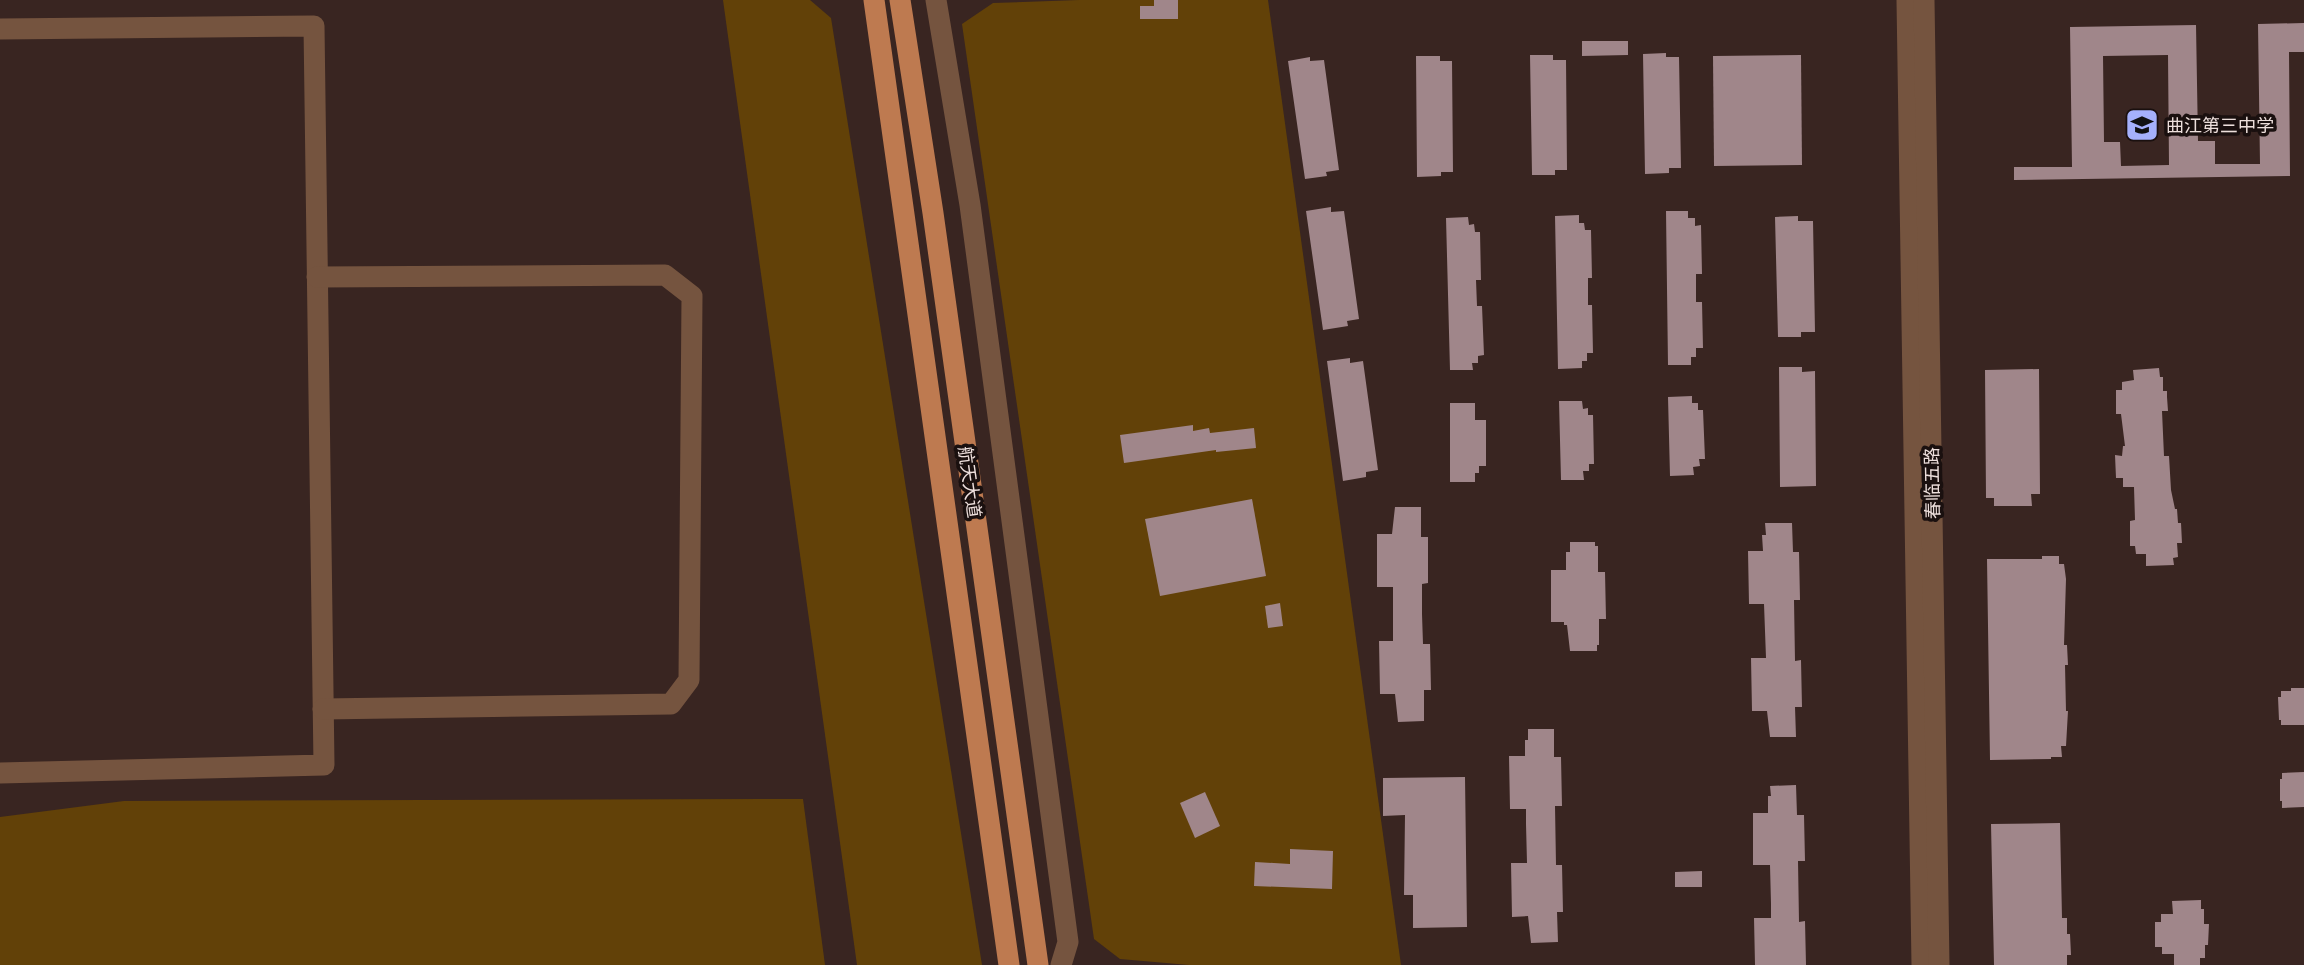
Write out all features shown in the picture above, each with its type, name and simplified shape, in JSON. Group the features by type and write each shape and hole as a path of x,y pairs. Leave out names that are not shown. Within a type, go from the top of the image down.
{"main road":[{"name":"航天大道","path":"874,0 1009,965"},
{"name":"航天大道","path":"900,0 933,213 1038,965"}],"street":[{"path":"936,0 970,205 1068,942 1061,965"},
{"name":"春临五路","path":"1906,0 1922,965"},
{"name":"春临五路","path":"1924,0 1939,965"},
{"path":"0,29 314,26 324,765 0,773"},
{"path":"317,277 665,275 692,296 689,680 671,704 323,709"}],"shaded area":[{"path":"723,0 810,0 831,18 982,965 857,965"},
{"path":"1268,0 1401,965 1189,965 1120,959 1094,939 962,24 993,3"},
{"path":"803,799 825,965 0,965 0,817 124,801"}],"building":[{"path":"1154,0 1178,0 1178,19 1140,19 1140,6 1154,6"},
{"path":"2304,23 2304,52 2289,52 2290,176 2014,180 2014,167 2072,167 2070,27 2196,25 2198,141 2215,141 2215,164 2260,164 2258,24","holes":["2168,55 2169,165 2121,166 2120,142 2104,142 2103,56"]},
{"path":"1582,41 1628,41 1628,55 1582,56"},
{"path":"1666,53 1666,57 1679,57 1681,168 1669,168 1669,173 1645,174 1643,54"},
{"path":"1530,55 1553,55 1553,60 1566,60 1567,170 1555,170 1555,175 1532,175"},
{"path":"1801,55 1802,165 1714,166 1713,56"},
{"path":"1416,56 1440,56 1440,61 1452,61 1453,172 1441,172 1441,176 1417,177"},
{"path":"1310,57 1310,61 1324,60 1339,170 1326,172 1327,176 1305,179 1288,61"},
{"path":"1331,207 1331,212 1344,211 1359,319 1347,321 1348,326 1323,330 1306,211"},
{"path":"1666,211 1688,211 1688,218 1695,218 1695,226 1701,225 1702,274 1696,274 1696,302 1702,302 1703,348 1696,348 1696,357 1691,357 1691,365 1668,365"},
{"path":"1579,215 1579,223 1584,223 1585,230 1591,230 1592,278 1588,278 1588,305 1592,305 1593,353 1587,353 1587,361 1582,361 1582,368 1558,369 1555,216"},
{"path":"1798,216 1798,221 1813,221 1815,332 1801,332 1801,337 1778,337 1775,217"},
{"path":"1468,217 1469,225 1474,224 1475,232 1480,232 1481,280 1476,280 1477,306 1482,306 1484,355 1478,356 1478,363 1472,363 1473,370 1450,370 1446,218"},
{"path":"1350,358 1350,363 1363,361 1378,470 1366,472 1366,477 1343,481 1327,361"},
{"path":"1779,367 1802,367 1802,372 1815,371 1816,486 1780,487"},
{"path":"2159,368 2160,377 2163,377 2163,391 2167,391 2168,411 2162,411 2164,456 2169,456 2171,490 2178,523 2181,523 2182,543 2177,543 2178,557 2173,558 2174,565 2146,566 2146,554 2136,554 2135,546 2130,546 2130,521 2135,520 2134,487 2123,487 2123,478 2116,478 2115,455 2122,456 2125,446 2121,414 2116,414 2116,390 2122,390 2122,382 2134,380 2133,370"},
{"path":"2039,369 2040,494 2031,494 2032,506 1994,506 1994,498 1986,498 1985,370"},
{"path":"1692,396 1692,403 1698,403 1698,410 1703,410 1705,459 1699,459 1700,466 1693,467 1694,475 1670,476 1668,397"},
{"path":"1559,401 1582,401 1583,409 1588,408 1588,415 1593,415 1594,464 1589,464 1589,471 1583,471 1584,480 1561,480"},
{"path":"1450,403 1475,403 1475,420 1486,420 1486,466 1479,466 1479,473 1475,473 1475,482 1450,482"},
{"path":"1193,425 1193,431 1209,428 1210,433 1254,428 1256,448 1216,450 1124,463 1120,435"},
{"path":"1252,499 1266,576 1160,596 1145,519"},
{"path":"1395,507 1421,507 1421,537 1428,537 1428,583 1422,584 1422,614 1423,644 1430,644 1431,690 1424,690 1424,721 1398,722 1395,694 1380,694 1379,641 1393,641 1393,587 1377,587 1377,534 1392,534"},
{"path":"1765,523 1792,523 1793,552 1799,552 1800,600 1794,600 1795,661 1801,660 1802,707 1795,707 1796,737 1770,737 1767,711 1752,711 1751,658 1766,658 1764,604 1749,604 1748,551 1763,551 1762,535 1766,535"},
{"path":"1570,542 1595,542 1595,546 1598,546 1598,572 1605,572 1606,619 1599,619 1597,651 1570,651 1567,625 1564,625 1564,622 1551,622 1551,570 1566,570 1566,552 1570,552"},
{"path":"2042,556 2059,556 2059,564 2064,564 2066,579 2066,746 2061,746 2062,757 1990,760 1987,559 2042,559"},
{"path":"1280,603 1283,626 1268,628 1265,606"},
{"path":"2291,688 2304,688 2304,725 2281,725 2279,720 2278,697 2281,697 2281,691 2291,691"},
{"path":"1528,729 1554,729 1554,757 1561,757 1562,806 1555,806 1556,865 1562,865 1563,912 1557,912 1558,942 1531,943 1528,916 1512,917 1511,863 1527,863 1526,809 1510,809 1509,756 1525,756"},
{"path":"2304,772 2304,807 2282,808 2282,773"},
{"path":"1465,777 1467,927 1413,928 1413,895 1404,895 1405,815 1383,816 1383,778"},
{"path":"1796,785 1797,815 1804,815 1805,861 1798,861 1799,922 1805,921 1806,965 1755,965 1754,918 1771,918 1771,904 1770,865 1753,865 1753,813 1768,813 1770,786"},
{"path":"1205,792 1220,826 1195,838 1180,803"},
{"path":"2060,823 2062,918 2067,918 2067,934 2070,934 2071,955 2067,955 2067,965 1994,965 1991,824"},
{"path":"1290,849 1333,851 1332,889 1254,886 1255,862 1290,864"},
{"path":"1702,871 1702,887 1675,887 1675,872"},
{"path":"2201,900 2204,924 2209,924 2205,958 2200,958 2200,965 2174,965 2174,954 2162,954 2162,947 2155,947 2155,922 2161,922 2161,914 2173,914 2172,901"}],"place":[{"name":"曲江第三中学","path":"2142,125"}]}
